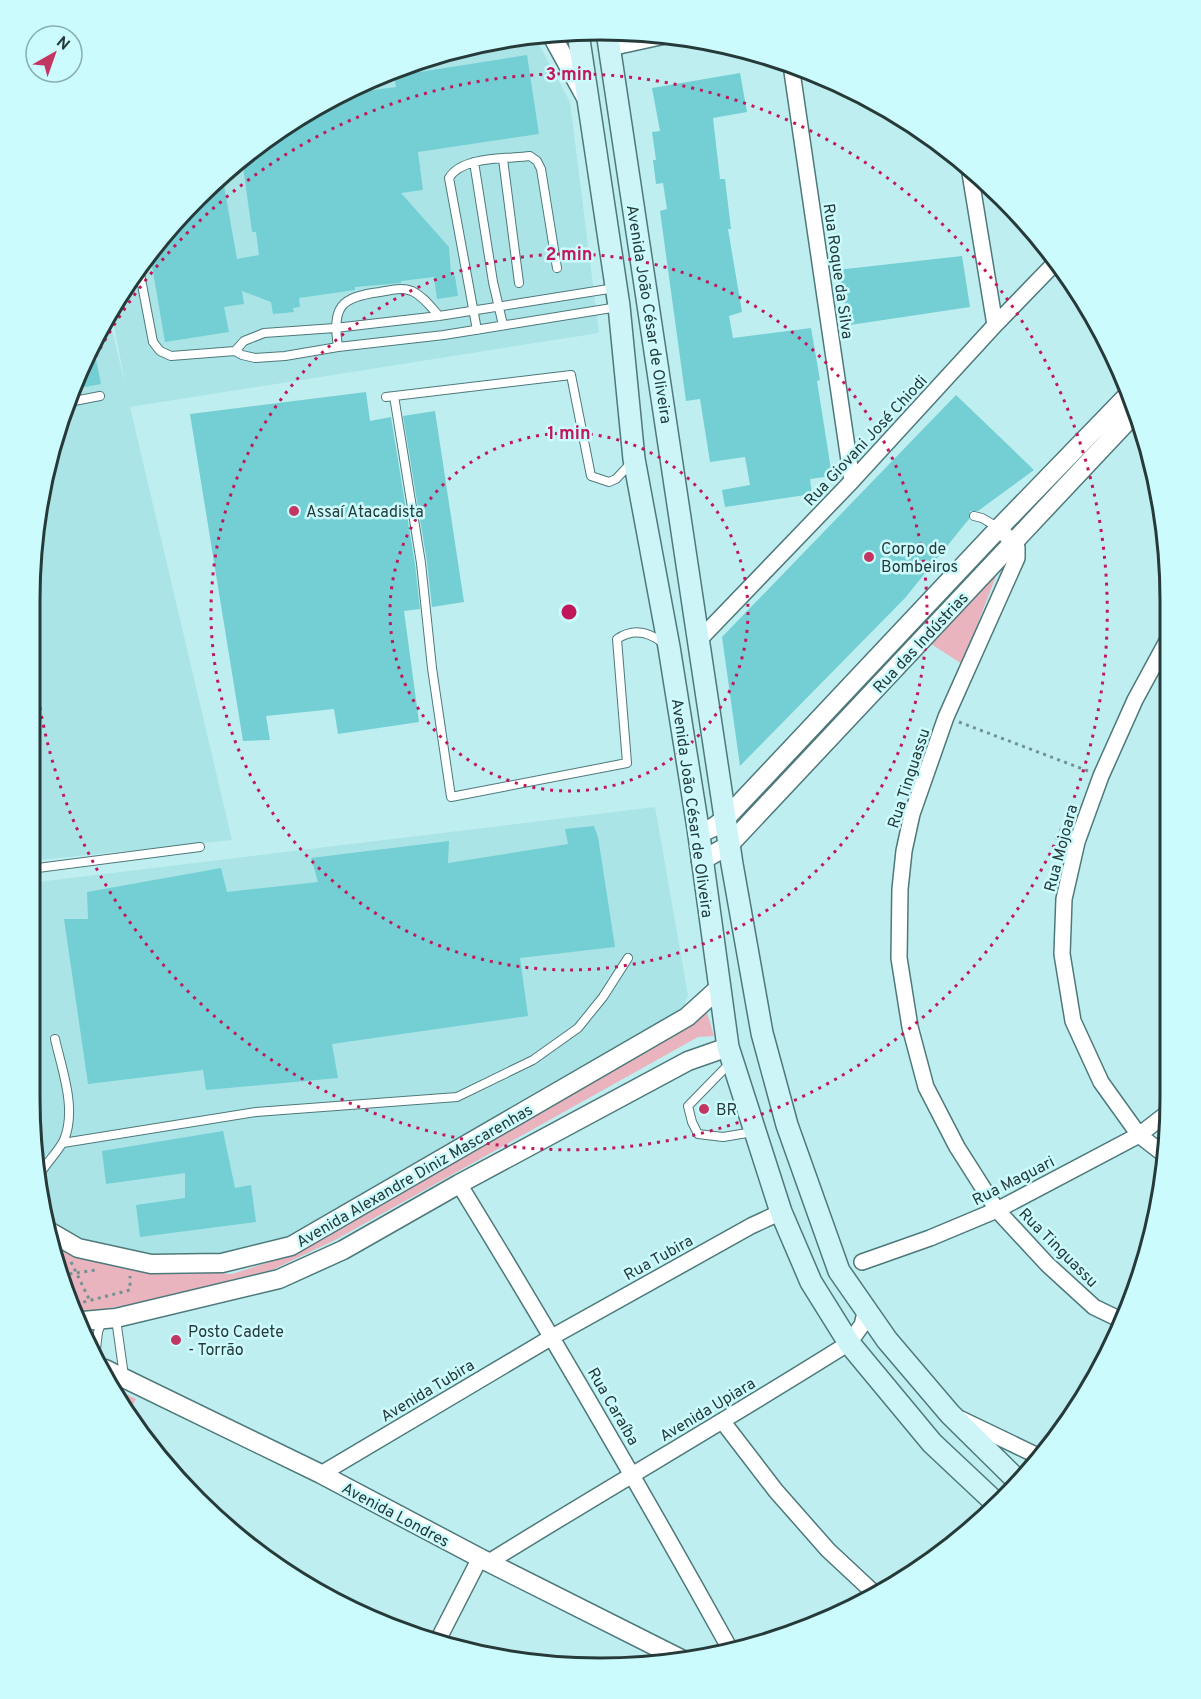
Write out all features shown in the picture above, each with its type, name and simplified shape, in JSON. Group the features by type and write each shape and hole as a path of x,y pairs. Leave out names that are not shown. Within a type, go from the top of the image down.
{"main road":[{"name":"Avenida João César de Oliveira","path":"579,41 618,297 634,459 669,647 730,1054 781,1212 811,1282 849,1343 932,1443 991,1499"},
{"name":"Avenida João César de Oliveira","path":"609,41 729,845 762,1033 787,1125 839,1271 887,1340 950,1414 1013,1477"},
{"path":"588,102 601,96 611,97 618,105"}],"street":[{"path":"556,43 588,102"},
{"name":"Rua Roque da Silva","path":"792,74 852,481"},
{"path":"971,180 995,325"},
{"name":"Rua Giovani José Chiodi","path":"699,640 852,481 1051,268"},
{"name":"Rua das Indústrias","path":"698,834 714,827 726,818 999,528 1123,400"},
{"name":"Rua das Indústrias","path":"701,861 729,845 1130,418"},
{"path":"999,528 1014,542"},
{"name":"Rua Tinguassu","path":"1014,542 1019,552 1017,558 946,717 912,814 904,851 900,889 899,958 910,1027 926,1087 957,1147 997,1210 1047,1263 1094,1306 1116,1318"},
{"name":"Rua Mojoara","path":"1158,1150 1139,1135 1101,1082 1073,1021 1062,954 1064,899 1077,842 1101,776 1135,700 1160,654"},
{"name":"Avenida Alexandre Diniz Mascarenhas","path":"58,1237 78,1248 151,1264 222,1263 291,1246 687,1017 719,988"},
{"name":"Avenida Alexandre Diniz Mascarenhas","path":"86,1321 109,1318 279,1279 343,1250 459,1184 688,1061 730,1054"},
{"name":"Rua Maguari","path":"862,1262 930,1238 997,1210 1139,1135 1159,1119"},
{"name":"Rua Caraíba","path":"459,1184 552,1336 727,1644"},
{"name":"Rua Tubira","path":"552,1336 751,1226 781,1212"},
{"name":"Avenida Upiara","path":"484,1560 723,1422 849,1343 862,1325 866,1310"},
{"name":"Avenida Tubira","path":"321,1474 552,1336"},
{"name":"Avenida Londres","path":"112,1373 321,1474 484,1560 671,1654"},
{"path":"950,1414 1033,1454"},
{"path":"723,1422 776,1491 828,1550 870,1589"},
{"path":"441,1635 484,1560"}],"lane":[{"path":"477,330 449,178 460,166 474,162 530,156 537,161 545,191 556,268"},
{"path":"503,159 519,283"},
{"path":"474,162 492,282 503,325"},
{"path":"141,280 153,342 160,351 171,356 235,351 255,358 285,356 338,347 477,330 618,297"},
{"path":"338,347 335,328 337,315 345,302 357,295 405,289 414,292 439,316"},
{"path":"235,351 244,340 264,333 335,328 439,316 499,306 618,297"},
{"path":"634,459 622,474 609,482 591,476 572,375 390,396 421,562 432,668 452,797 627,763 617,639 626,633 638,631 655,636 669,647"},
{"path":"78,400 100,396"},
{"path":"974,516 999,528"},
{"path":"40,868 200,847"},
{"path":"63,1143 256,1112 457,1097 533,1060 578,1028 603,997 628,958"},
{"path":"45,1168 63,1143 70,1125 69,1105 55,1039"},
{"path":"730,1054 715,1081 688,1106 692,1122 698,1134 723,1137 755,1131"},
{"path":"97,1343 98,1332 109,1318"},
{"path":"109,1318 124,1378"}],"path":[{"path":"946,717 1101,776"},
{"path":"66,1252 89,1300"},
{"path":"69,1274 105,1269"},
{"path":"79,1303 130,1290 130,1270"}],"shaded area":[{"path":"539,44 570,102 599,333 130,407 232,840 40,860 40,600 45,527 51,491 70,420 83,386 111,328 126,388 114,324 135,289 179,231 231,179 289,135 353,98 386,83 420,70 491,51"},
{"path":"1003,558 962,664 925,640"},
{"path":"655,807 688,995 682,1011 308,1228 282,1239 224,1256 170,1257 99,1246 55,1225 45,1172 40,1099 40,882"},
{"path":"707,1013 714,1036 698,1037 335,1240 272,1270 139,1303 83,1313 60,1244 126,1266 232,1274 279,1259 344,1227"},
{"path":"125,1393 136,1399 132,1406"}],"building":[{"path":"527,55 539,134 418,152 423,190 401,193 449,247 451,275 455,276 458,296 437,299 434,277 401,281 401,283 355,287 355,290 299,298 300,307 293,308 294,312 273,314 271,302 242,291 244,304 224,307 229,332 165,342 152,266 179,231 224,186 237,259 259,255 256,232 252,232 243,169 289,135 321,116 370,90 396,87 395,80 412,73"},
{"path":"740,73 747,112 713,118 720,179 725,179 731,229 728,229 742,312 729,316 733,338 811,328 832,476 810,479 812,494 725,507 722,490 750,485 745,457 710,462 700,399 686,401 660,211 667,209 663,183 656,184 653,160 656,160 652,132 660,131 652,88"},
{"path":"962,256 970,307 850,325 837,270"},
{"path":"96,358 101,384 82,387"},
{"name":"Assaí Atacadista","path":"366,392 370,421 391,417 415,564 420,609 404,611 419,722 338,734 334,709 266,716 270,740 243,741 190,414"},
{"name":"Corpo de Bombeiros","path":"956,395 1034,470 978,511 970,511 969,519 905,598 740,766 722,637"},
{"path":"435,411 464,602 432,607 427,562 403,416"},
{"path":"594,826 598,837 615,947 520,958 528,1016 332,1044 338,1078 206,1090 203,1070 88,1084 64,919 88,919 87,892 221,868 227,892 318,882 311,858 449,841 448,863 568,844 565,829"},
{"path":"223,1131 235,1188 251,1185 256,1222 140,1237 136,1205 185,1198 185,1173 106,1184 102,1151"}],"place":[{"name":"Assaí Atacadista","path":"294,511"},
{"name":"Corpo de Bombeiros","path":"869,557"},
{"name":"BR","path":"704,1109"},
{"name":"Posto Cadete - Torrão","path":"176,1340"}]}
